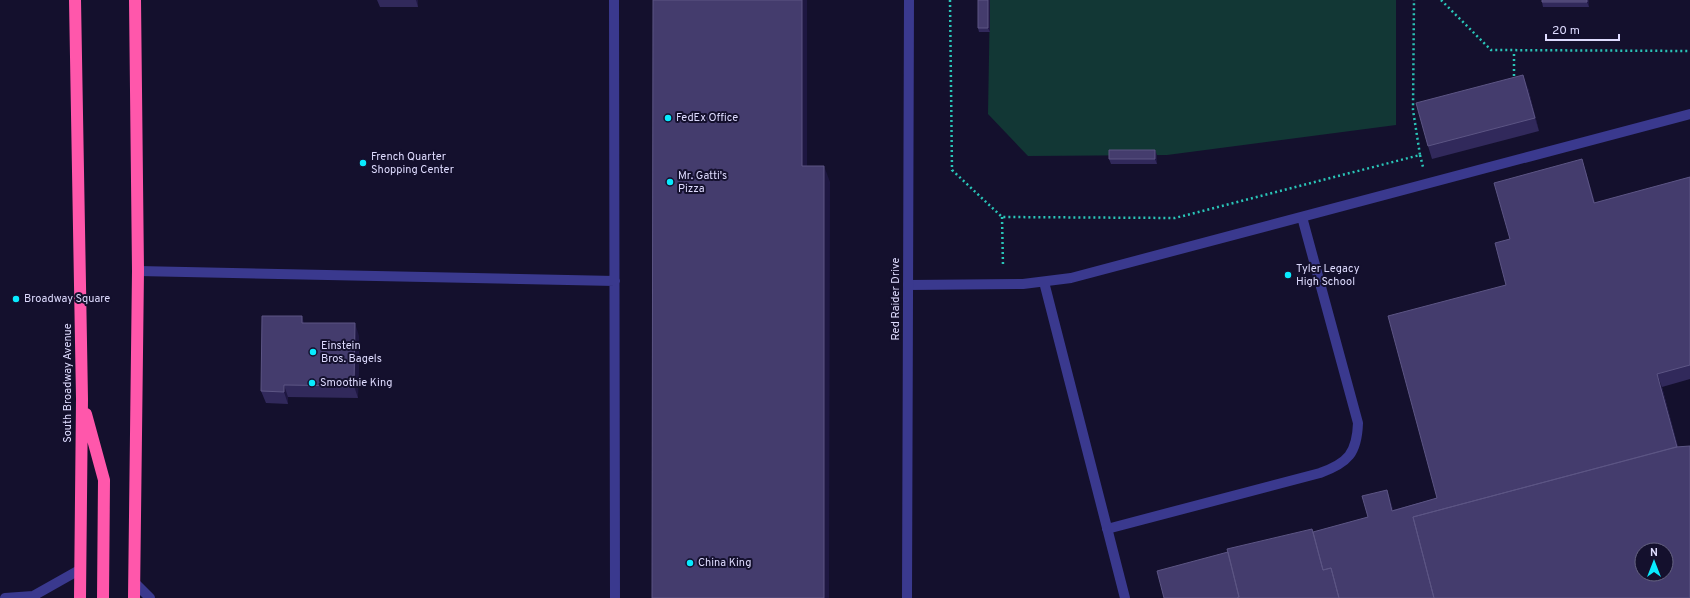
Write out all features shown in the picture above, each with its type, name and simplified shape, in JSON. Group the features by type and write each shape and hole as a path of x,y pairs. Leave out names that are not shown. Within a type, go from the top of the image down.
{"highway":[{"name":"South Broadway Avenue","path":"75,0 82,399 80,598"},
{"path":"134,598 138,271 135,0"},
{"path":"82,399 104,480 103,598"}],"street":[{"path":"614,0 615,598"},
{"name":"Red Raider Drive","path":"907,598 908,0"},
{"path":"908,285 1044,282 1071,278 1690,114"},
{"path":"1107,530 1320,473 1333,468 1350,455 1355,447 1358,423 1302,217"},
{"path":"138,271 615,281"},
{"path":"1044,282 1125,598"},
{"path":"5,598 33,596 81,569"},
{"path":"134,582 150,598"}],"path":[{"path":"950,0 952,170 1002,218 1175,218 1420,155"},
{"path":"1414,0 1413,110 1423,167"},
{"path":"1441,0 1491,50 1690,51"},
{"path":"1514,51 1514,84"},
{"path":"1413,110 1420,108"},
{"path":"1002,218 1003,266"}],"green space":[{"path":"990,0 1396,0 1396,125 1167,155 1028,156 988,114"}],"building":[{"path":"653,0 802,0 802,166 824,166 824,598 652,598"},
{"path":"978,0 988,0 988,28 978,28"},
{"path":"1542,0 1587,0 1587,2 1542,2"},
{"path":"1523,75 1535,118 1428,146 1416,103"},
{"path":"1109,150 1155,150 1155,159 1109,159"},
{"path":"1582,159 1594,203 1690,177 1690,365 1657,374 1677,447 1413,517 1434,598 1339,598 1331,568 1323,570 1313,532 1368,517 1362,496 1387,490 1392,511 1437,498 1388,316 1506,285 1495,243 1510,239 1494,183"},
{"path":"262,316 302,316 302,323 355,323 354,386 284,385 284,392 261,391"},
{"path":"1690,446 1690,598 1434,598 1413,517 1676,447"},
{"path":"1312,529 1323,570 1331,568 1339,598 1237,598 1239,597 1227,549"},
{"path":"1228,552 1239,597 1164,598 1157,571"}],"place":[{"name":"FedEx Office","path":"668,118"},
{"name":"French Quarter Shopping Center","path":"363,163"},
{"name":"Mr. Gatti's Pizza","path":"670,182"},
{"name":"Tyler Legacy High School","path":"1288,275"},
{"name":"Broadway Square","path":"16,299"},
{"name":"Einstein Bros. Bagels","path":"313,352"},
{"name":"Smoothie King","path":"312,383"},
{"name":"China King","path":"690,563"}]}
